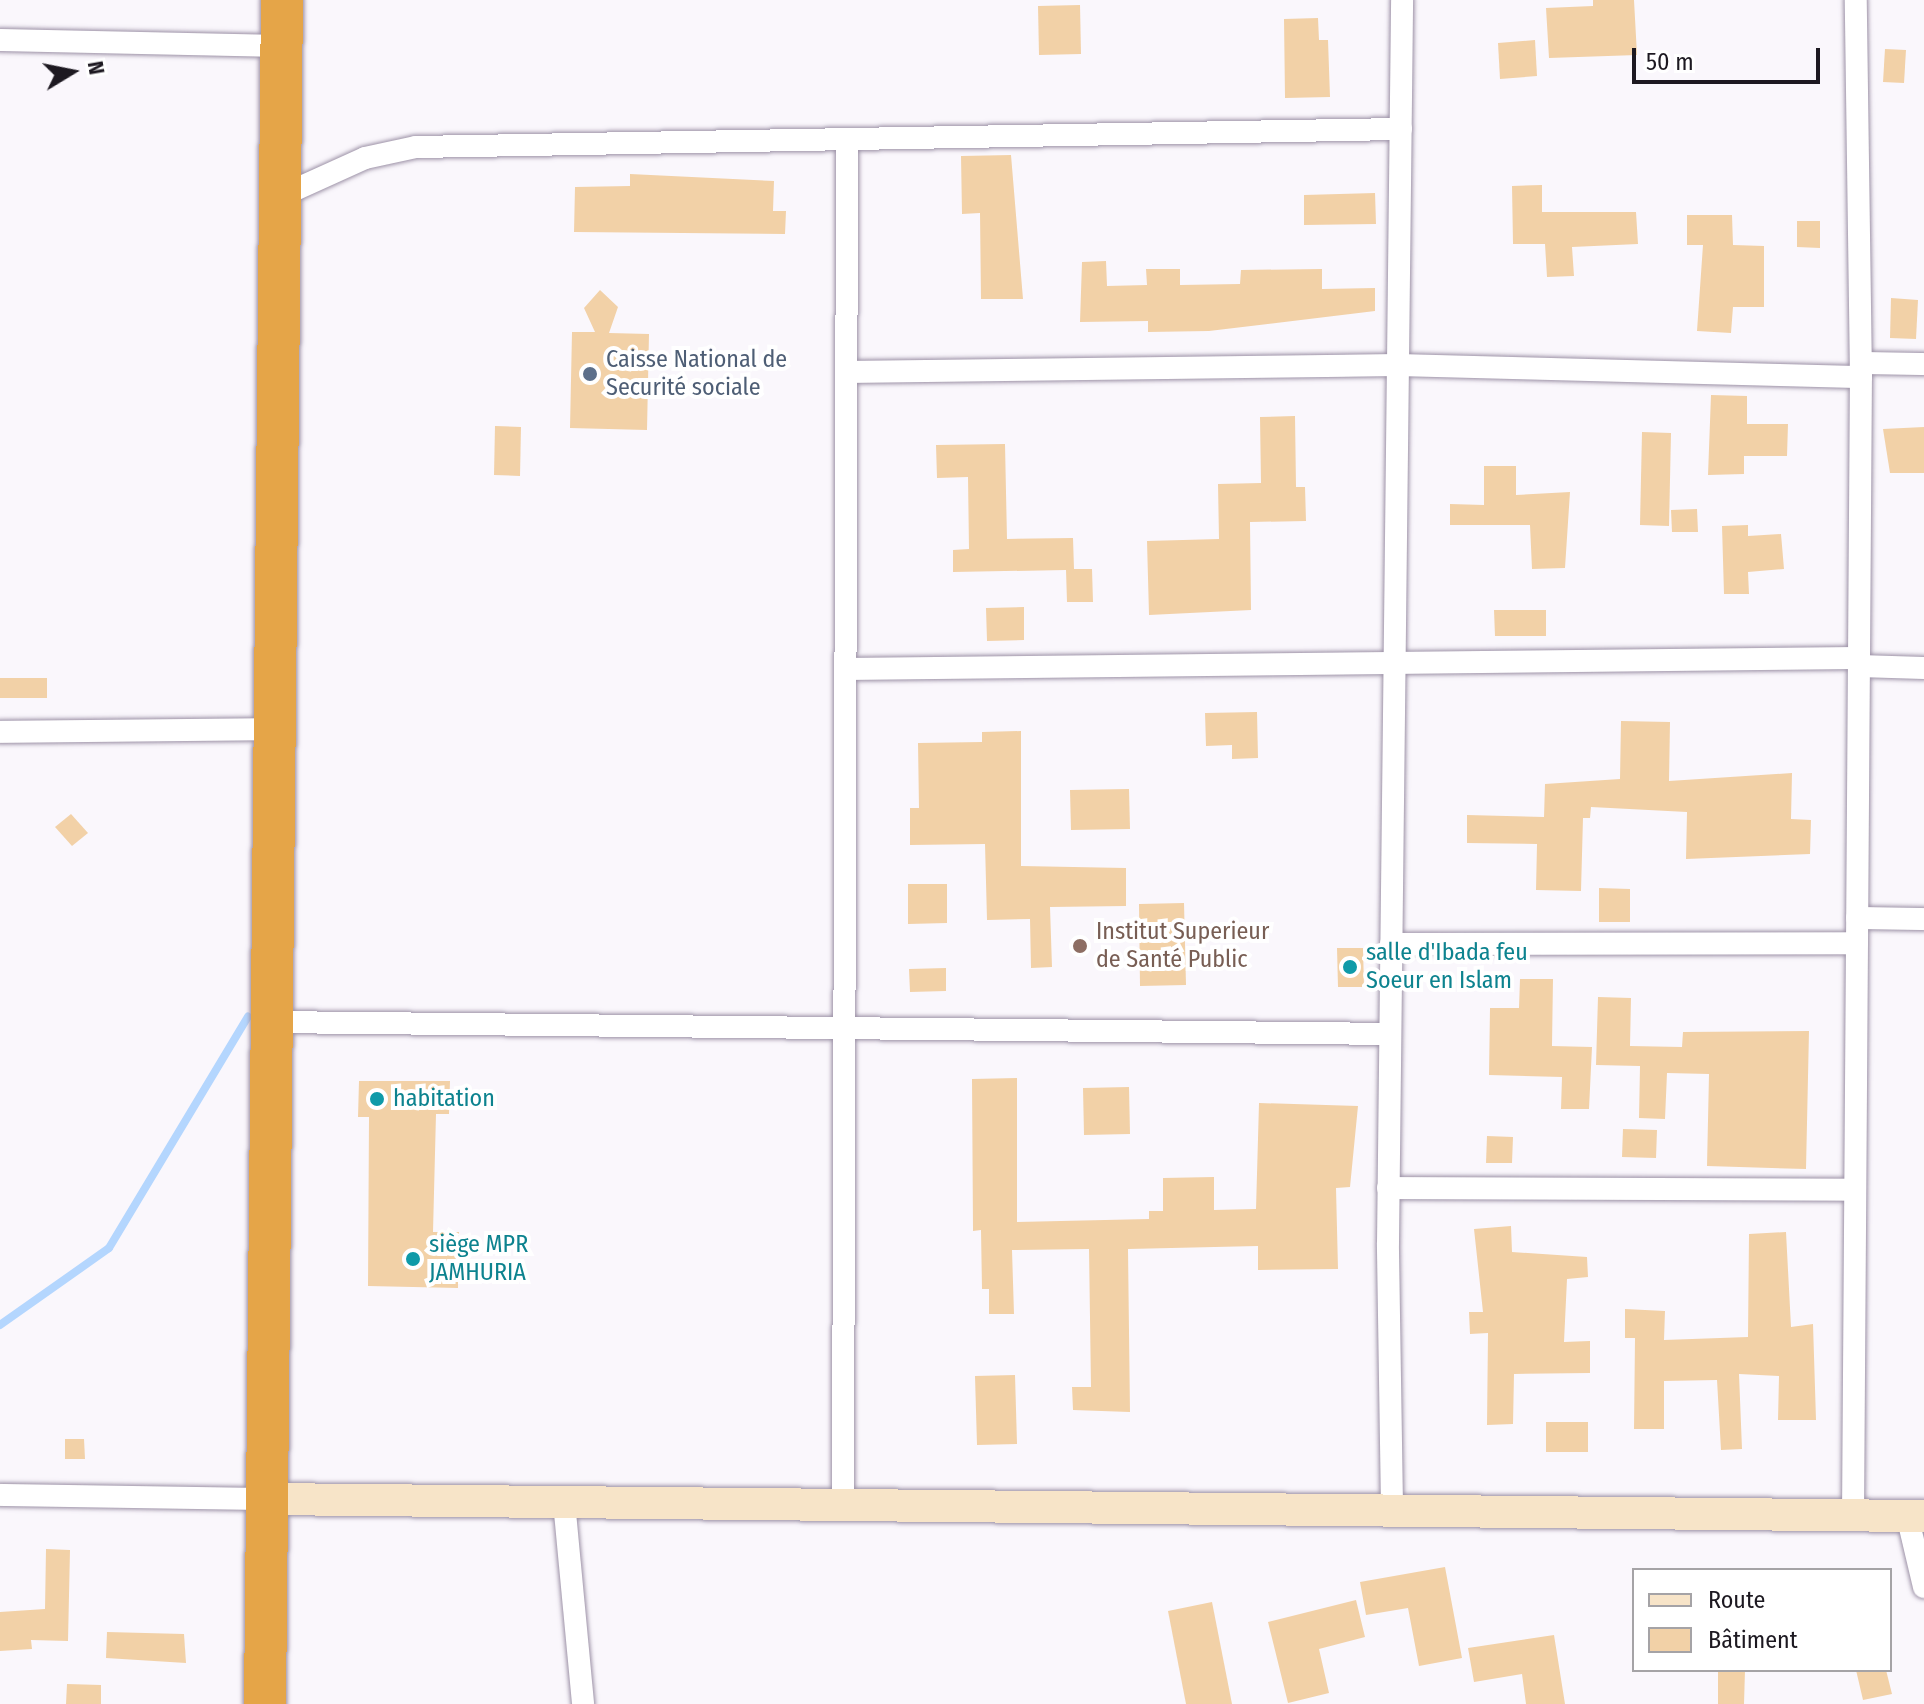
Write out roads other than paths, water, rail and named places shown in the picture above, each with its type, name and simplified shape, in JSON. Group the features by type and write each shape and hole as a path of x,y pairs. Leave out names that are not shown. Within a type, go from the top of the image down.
{"highway":[{"path":"265,1704 269,1022 282,0"}],"main road":[{"path":"266,1499 1392,1506 1916,1516"}],"street":[{"path":"1392,1506 1388,1188 1402,0"},
{"path":"1853,1516 1861,370 1856,0"},
{"path":"0,40 282,46"},
{"path":"279,197 365,158 416,147 847,142 1401,129"},
{"path":"843,1503 847,142"},
{"path":"846,372 1398,365 1861,370 1924,364"},
{"path":"845,669 1859,662 1924,668"},
{"path":"0,732 275,729"},
{"path":"1857,918 1924,919"},
{"path":"1391,944 1857,943"},
{"path":"269,1022 1390,1034"},
{"path":"1388,1188 1855,1190"},
{"path":"0,1495 266,1499"},
{"path":"564,1502 583,1704"},
{"path":"1916,1516 1924,1587"}],"waterway":[{"path":"0,1325 109,1248 248,1017"}],"place":[{"name":"Caisse National de Securité sociale","path":"590,374"},
{"name":"Institut Superieur de Santé Public","path":"1080,946"},
{"name":"salle d'Ibada feu Soeur en Islam","path":"1350,967"},
{"name":"habitation","path":"377,1099"},
{"name":"siège MPR JAMHURIA","path":"413,1259"}]}
